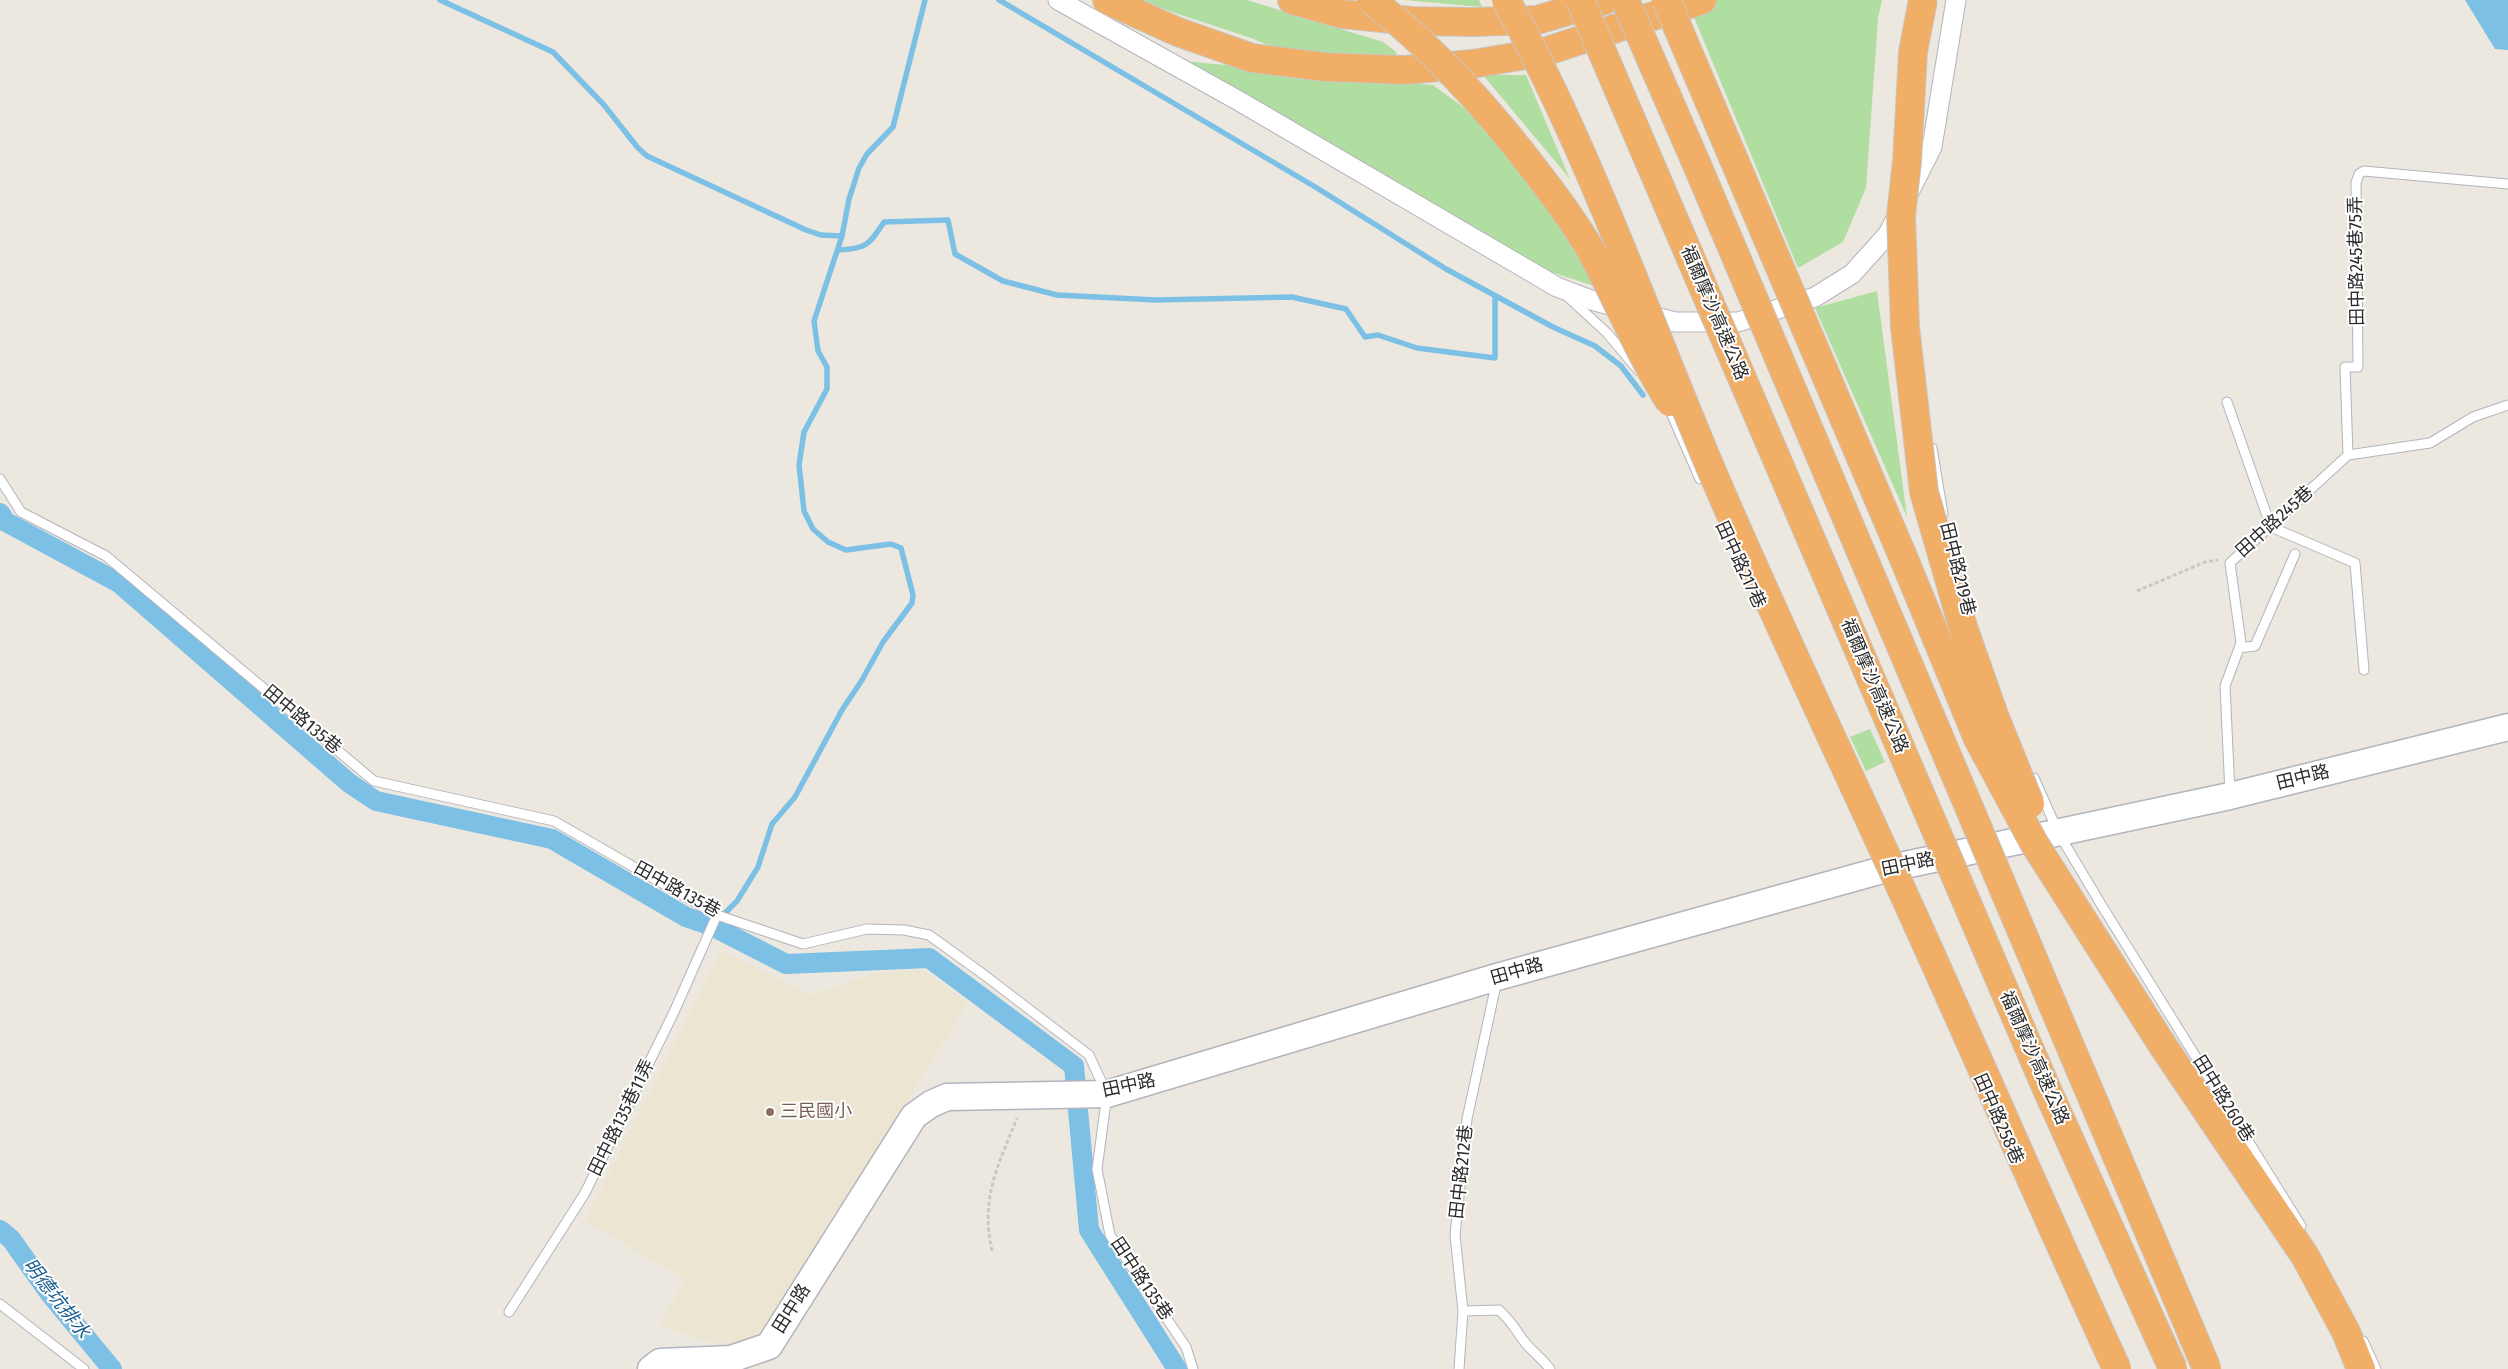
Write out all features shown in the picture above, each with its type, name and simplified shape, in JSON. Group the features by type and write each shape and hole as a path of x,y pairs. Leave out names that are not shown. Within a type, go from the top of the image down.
{"highway":[{"path":"1107,0 1178,32 1252,58 1325,66 1405,70 1472,64 1544,52 1702,0"},
{"path":"1292,0 1342,14 1430,21 1474,22 1537,20 1605,0"},
{"path":"1371,0 1402,24 1465,85 1520,149 1562,206 1596,258 1656,381 1706,473 1792,653 1910,908 2117,1369"},
{"path":"1506,0 1526,36 1642,296 1706,473"},
{"name":"福爾摩沙高速公路","path":"1580,0 2045,1085 2172,1369"},
{"path":"1624,0 1697,165 2207,1369"},
{"path":"1666,0 1904,559 1978,739 2034,844 2162,1046 2305,1256 2346,1332 2361,1369"},
{"path":"1923,0 1913,52 1907,162 1901,216 1905,327 1924,492 1963,627 1994,715 2068,896"}],"street":[{"path":"1058,0 1247,106 1557,287 1590,300 1675,322 1738,322 1815,297 1852,274 1888,234 1932,147 1956,0"},
{"name":"田中路","path":"651,1369 660,1362 731,1359 769,1346 914,1116 931,1104 947,1097 1086,1094 1497,977 1886,870 2230,796 2508,727"}],"lane":[{"name":"田中路245巷75弄","path":"2348,455 2345,367 2358,367 2356,183 2359,174 2364,171 2508,184"},
{"path":"1557,287 1607,333 1668,407 1706,473"},
{"path":"1910,289 1916,338"},
{"path":"2227,402 2271,527 2355,563 2364,670"},
{"path":"2348,455 2430,443 2473,417 2508,405"},
{"name":"田中路219巷","path":"1930,434 1945,523"},
{"name":"田中路245巷","path":"2230,796 2225,686 2241,643 2230,563 2348,455"},
{"name":"田中路135巷","path":"0,479 21,512 106,556 374,781 554,821 717,915 803,944 867,929 904,930 929,935 1089,1055 1086,1094 1097,1169 1110,1235 1186,1347 1193,1369"},
{"path":"2239,648 2255,646 2295,554"},
{"name":"田中路219巷","path":"1957,570 1982,665 2006,718"},
{"name":"田中路217巷","path":"1770,627 1886,870"},
{"path":"2031,772 2060,834"},
{"name":"田中路260巷","path":"2060,834 2305,1234"},
{"name":"田中路258巷","path":"1886,870 2110,1369"},
{"name":"田中路135巷11弄","path":"509,1312 585,1193 674,1012 717,915"},
{"name":"田中路212巷","path":"1459,1369 1463,1311 1455,1235 1468,1119 1497,977"},
{"path":"0,1304 84,1369"},
{"path":"1463,1311 1499,1310 1513,1322 1524,1341 1543,1359 1550,1369"},
{"path":"2361,1336 2376,1369"}],"path":[{"path":"2137,591 2205,562 2220,560 2230,563"},
{"path":"992,1251 987,1229 990,1185 1026,1094"}],"shaded area":[{"name":"三民國小","path":"721,950 813,995 873,973 922,970 968,1002 760,1339 718,1345 660,1325 685,1279 585,1221"}],"green space":[{"path":"1142,0 1247,0 1383,42 1395,51 1401,62 1284,52 1251,38"},
{"path":"1404,0 1479,0 1482,7"},
{"path":"1717,0 1882,0 1878,18 1866,188 1843,242 1798,268 1693,15"},
{"path":"1184,61 1433,85 1471,113 1544,197 1594,286 1548,271"},
{"path":"1483,75 1526,75 1570,179"},
{"path":"1877,291 1907,517 1815,308"},
{"path":"1870,729 1885,762 1866,771 1850,737"}],"water":[{"path":"2465,0 2508,0 2508,50 2495,49"}],"waterway":[{"path":"440,0 553,52 604,105 638,148 647,156 806,230 821,235 842,236"},
{"path":"720,918 737,901 758,867 772,824 795,797 842,710 862,680 883,642 912,603 913,595 901,548 891,544 846,550 828,542 813,529 804,511 799,465 804,432 827,389 827,367 818,351 814,321 842,236 849,199 859,168 867,154 893,127 925,0"},
{"path":"999,0 1317,188 1446,269 1553,327 1595,346 1621,366 1643,395"},
{"path":"838,250 861,247 866,244 884,222 948,220 955,254 1003,281 1057,295 1156,300 1292,297 1346,309 1365,337 1378,335 1417,348 1495,358 1495,296"},
{"path":"0,513 6,522 119,583 349,783 376,801 552,839 686,917 712,926 786,964 929,958 1074,1066 1089,1230 1177,1369"},
{"name":"明德坑排水","path":"0,1230 11,1239 50,1294 112,1369"}],"place":[{"name":"三民國小","path":"770,1112"}]}
